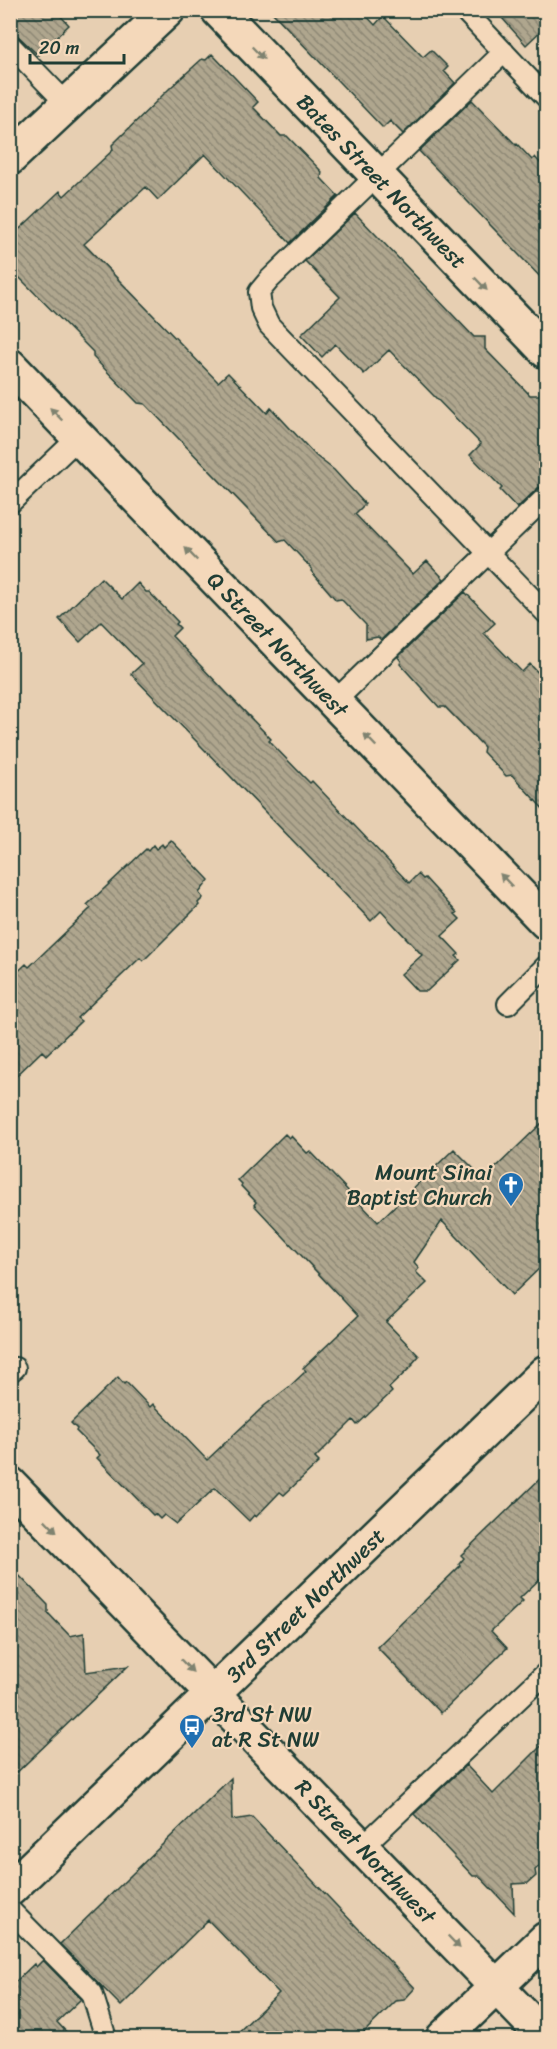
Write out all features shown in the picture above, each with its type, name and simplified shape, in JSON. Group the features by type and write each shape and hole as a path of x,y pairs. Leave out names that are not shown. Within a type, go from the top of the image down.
{"street":[{"path":"10,159 69,106 168,10"},
{"name":"Bates Street Northwest","path":"218,10 546,351"},
{"name":"Q Street Northwest","path":"10,366 546,922"},
{"name":"3rd Street Northwest","path":"10,1889 546,1372"},
{"name":"R Street Northwest","path":"10,1484 546,2038"},
{"path":"443,2038 546,1939"}],"lane":[{"path":"464,10 546,97"},
{"path":"10,45 69,106"},
{"path":"504,52 259,292 261,308 269,325 546,614"},
{"path":"10,503 79,437"},
{"path":"334,702 546,497"},
{"path":"508,1004 546,966"},
{"path":"362,1847 546,1673"},
{"path":"10,1910 92,1993 106,2038"}],"building":[{"path":"10,10 55,10 69,25 38,55 18,36 10,33"},
{"path":"270,10 361,10 375,25 383,16 423,57 431,50 448,67 444,71 455,83 403,134 390,121 383,128"},
{"path":"495,10 546,10 546,26 526,45"},
{"path":"212,54 258,102 253,107 281,136 287,136 322,172 321,178 338,196 290,243 205,154 158,200 146,187 84,244 218,382 228,373 267,413 271,408 316,456 334,470 365,504 355,514 413,574 427,561 444,579 381,640 378,637 366,639 366,625 341,599 336,600 285,540 279,542 145,404 138,403 93,357 93,352 10,268 10,238 60,191 64,196 113,150 112,145 170,88 202,59 206,60"},
{"path":"472,100 516,145 532,160 535,157 546,170 546,283 419,151"},
{"path":"355,213 474,337 485,337 485,349 530,395 542,395 546,485 538,488 517,508 500,490 502,488 470,455 481,444 389,350 364,374 335,344 322,357 301,335 340,297 305,261"},
{"path":"101,578 122,599 138,583 146,592 149,592 178,622 176,624 180,628 172,636 271,739 269,741 310,783 312,781 409,883 418,874 423,879 425,878 457,913 455,914 460,919 442,936 459,954 456,956 460,960 427,991 417,991 401,974 422,955 381,911 371,921 131,674 142,664 101,622 80,642 59,619"},
{"path":"465,592 495,623 484,633 522,672 530,664 546,681 546,812 512,775 506,776 483,752 484,747 445,707 439,707 400,664 398,657"},
{"path":"171,840 209,880 199,893 203,898 198,903 199,905 143,961 140,958 77,1018 81,1021 46,1055 42,1051 10,1082 10,979 26,964 29,967 91,908 87,905 146,849 148,851 153,845 156,849 162,844 164,847"},
{"path":"546,1119 546,1262 512,1295 442,1221 414,1262 419,1268 416,1272 427,1283 386,1322 419,1356 389,1388 392,1392 357,1425 353,1420 315,1458 319,1462 284,1495 280,1492 256,1517 254,1515 249,1521 215,1488 176,1524 164,1515 160,1519 155,1514 153,1515 97,1458 100,1455 76,1431 77,1429 71,1423 118,1377 124,1384 126,1382 150,1407 153,1404 207,1460 264,1406 306,1371 303,1368 358,1316 254,1205 256,1202 238,1180 285,1134 289,1138 291,1136 307,1153 310,1151 378,1222 454,1149 484,1179"},
{"path":"546,1473 546,1573 520,1598 523,1601 491,1631 507,1648 441,1713 377,1647 460,1566 464,1558 461,1555"},
{"path":"10,1566 48,1605 48,1613 70,1636 84,1633 86,1672 128,1666 10,1779"},
{"path":"546,1741 546,1860 535,1870 536,1876 528,1883 513,1884 514,1913 479,1876 473,1876 414,1814 466,1765 493,1794"},
{"path":"231,1778 232,1820 252,1817 415,1988 404,2000 396,2001 358,2038 232,2038 279,1993 208,1920 121,2006 60,1944"},
{"path":"43,1960 81,1999 57,2022 72,2038 10,2038 10,1987 34,1964 36,1967"}],"place":[{"name":"Mount Sinai Baptist Church","path":"511,1208"},
{"name":"3rd St NW at R St NW","path":"192,1750"}]}
